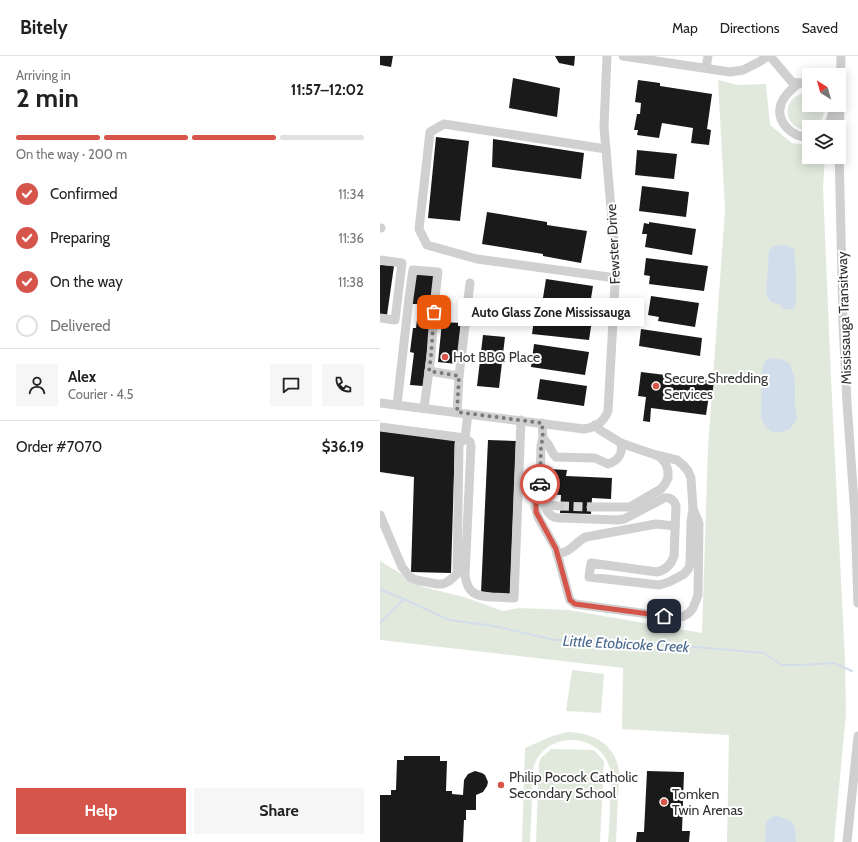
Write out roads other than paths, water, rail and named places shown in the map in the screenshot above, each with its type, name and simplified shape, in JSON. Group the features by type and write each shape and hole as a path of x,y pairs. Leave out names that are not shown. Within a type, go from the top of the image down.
{"street":[{"name":"Fewster Drive","path":"595,426 605,418 608,411 616,278 604,127 607,56"},
{"path":"623,56 730,72 743,70 769,56 792,82 802,83"},
{"path":"706,68 708,56"},
{"name":"Mississauga Transitway","path":"840,68 841,56"},
{"path":"799,83 790,90 781,104 780,115 782,121 790,131 802,137"},
{"name":"Mississauga Transitway","path":"839,112 843,322 855,516 858,603"},
{"path":"606,148 444,124 430,132 419,229 427,245 477,259 616,278"},
{"path":"380,260 402,263 395,320 380,318"},
{"path":"398,405 413,270 438,272 431,356 424,408"},
{"path":"457,412 459,376 470,283"},
{"path":"429,371 459,376"},
{"path":"380,403 521,420 542,423 584,429 595,426 620,443 656,455 677,460 688,471 691,478 693,510 691,522 690,564 684,574 659,586 589,577 591,564 657,572 668,567 674,556 676,506 674,501 669,498 664,498 624,519 554,517 548,512 544,505 540,486 541,445 543,438 542,423"},
{"path":"380,515 402,568 410,577 416,580 443,584 454,578 457,574 459,444 465,438 468,414"},
{"path":"380,427 465,438 470,442 467,584 472,592 480,596 514,598 521,420"},
{"path":"543,438 550,446 556,457 595,458 608,464 616,460 619,456 621,452 620,443"},
{"path":"624,519 613,516 595,507 630,507 661,489 668,478 668,471 666,464 656,455"},
{"path":"540,486 536,502 536,512 556,549 570,600 575,604 678,618 689,613 693,608 698,595 699,522 693,510"},
{"path":"542,497 548,504 552,506 560,506"},
{"path":"557,554 564,552 586,538 656,524 675,526"},
{"path":"848,842 858,736"}],"water":[{"path":"785,245 794,248 796,303 794,309 784,309 779,304 771,301 766,293 769,250 774,246"},
{"path":"772,358 784,360 790,364 795,380 795,407 797,418 790,429 781,432 772,432 764,425 761,418 762,368 765,361"},
{"path":"775,815 791,821 795,827 796,842 765,842 766,822"}],"waterway":[{"name":"Little Etobicoke Creek","path":"380,589 449,620 494,626 555,640 615,640 764,653 782,665 834,663 852,671"},
{"path":"380,623 404,599"}],"tunnel":[{"path":"560,506 591,507"}],"place":[{"name":"Auto Glass Zone Mississauga","path":"434,312"},
{"name":"Hot BBQ Place","path":"445,357"},
{"name":"Secure Shredding Services","path":"656,386"},
{"name":"Philip Pocock Catholic Secondary School","path":"501,785"},
{"name":"Tomken Twin Arenas","path":"664,802"}]}
